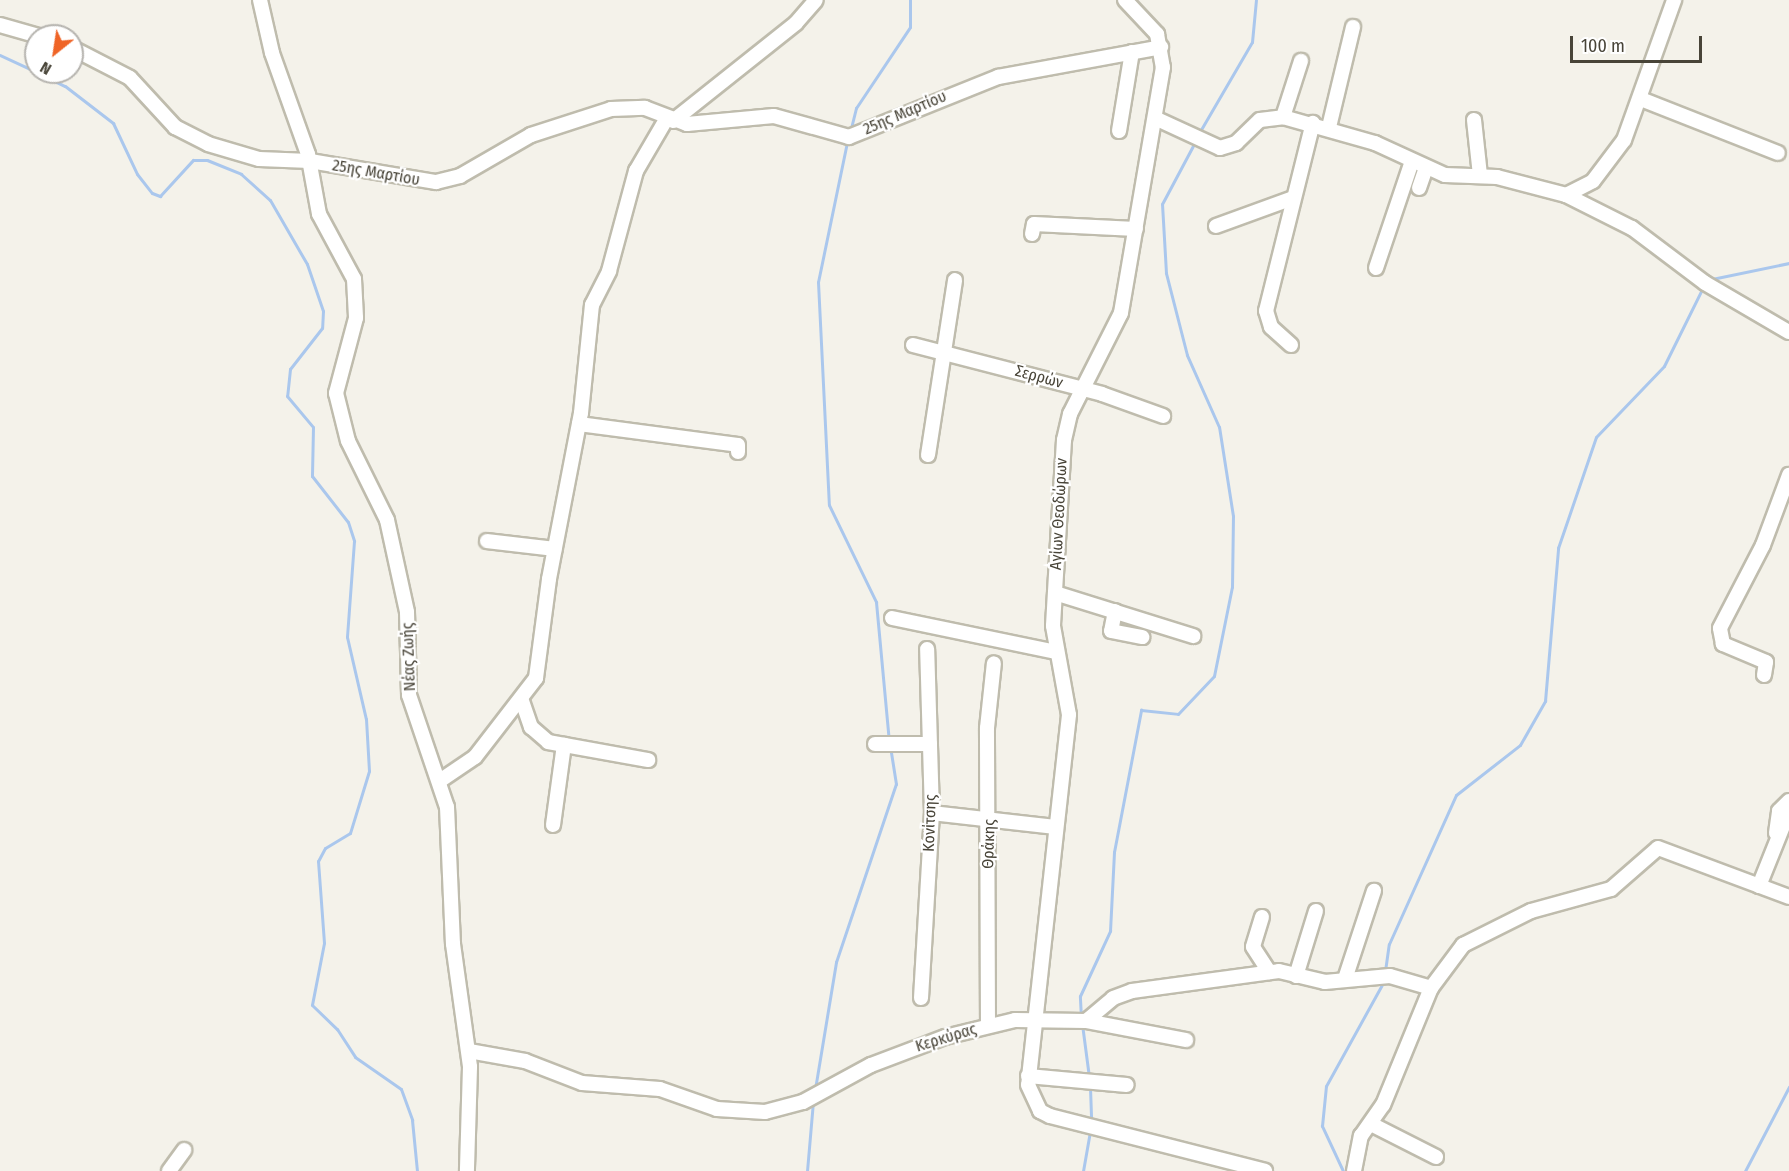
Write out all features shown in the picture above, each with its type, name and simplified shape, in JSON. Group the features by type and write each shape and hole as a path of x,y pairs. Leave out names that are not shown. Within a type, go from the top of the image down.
{"street":[{"name":"Νέας Ζωής","path":"260,0 272,53 310,161 319,214 348,260 355,286 356,318 336,381 339,410 351,447 387,520 407,612 410,695 441,780 450,836 453,944 469,1051 467,1171"},
{"path":"441,780 475,757 522,701 539,666 555,549 579,424 592,305 609,271 636,171 670,119 796,23 816,0"},
{"path":"1125,0 1149,23 1161,47"},
{"path":"1584,201 1593,181 1624,140 1641,99 1650,59 1674,0"},
{"path":"0,26 24,32"},
{"path":"1329,127 1353,27"},
{"name":"25ης Μαρτίου","path":"84,54 130,78 175,127 208,144 259,159 310,161 436,182 460,176 531,135 592,113 634,107 670,119 699,124 774,116 849,137 984,81 1161,47"},
{"name":"Αγίων Θεοδώρων","path":"1028,1076 1069,715 1056,652 1055,593 1064,440 1084,389 1118,327 1136,229 1140,183 1157,119 1161,47"},
{"path":"1119,131 1132,52"},
{"path":"1283,117 1301,61"},
{"path":"1641,99 1778,153"},
{"path":"1157,119 1220,148 1236,143 1260,120 1283,117 1329,127 1445,175 1480,175 1584,201 1789,332"},
{"path":"1474,120 1480,175"},
{"path":"1291,345 1271,327 1266,311 1290,199 1313,123"},
{"path":"1376,268 1412,161"},
{"path":"1419,188 1426,168"},
{"path":"1566,195 1593,181"},
{"path":"1216,226 1290,199"},
{"path":"1032,234 1034,224 1099,219 1136,229"},
{"path":"928,454 955,280"},
{"name":"Σερρών","path":"913,345 1084,389 1163,416"},
{"path":"579,424 738,446 738,452"},
{"path":"1764,675 1766,662 1723,644 1720,628 1763,545 1789,475"},
{"path":"487,541 555,549"},
{"path":"1055,593 1193,636"},
{"path":"1115,611 1111,631 1142,637"},
{"path":"892,618 1056,652"},
{"name":"Κονίτσης","path":"921,998 932,813 927,649"},
{"name":"Θράκης","path":"988,1026 990,821 988,708 994,663"},
{"path":"522,701 538,737 564,745 648,760"},
{"path":"875,744 930,744"},
{"path":"553,825 564,745"},
{"path":"1778,842 1779,811 1789,801"},
{"path":"1759,886 1789,811"},
{"path":"932,813 1055,827"},
{"path":"1354,1171 1357,1147 1371,1124 1431,988 1463,945 1531,911 1611,889 1653,849 1678,852 1789,897"},
{"path":"1345,979 1374,891"},
{"path":"1296,976 1316,911"},
{"path":"1263,916 1253,947 1269,972"},
{"path":"1086,1021 1126,993 1269,972 1324,982 1375,975 1431,988"},
{"name":"Κερκύρας","path":"469,1051 525,1061 582,1083 660,1089 717,1109 765,1112 803,1102 923,1044 988,1026 1035,1021 1086,1021 1186,1040"},
{"path":"1127,1085 1028,1076 1033,1101 1050,1116 1265,1171"},
{"path":"1371,1124 1436,1157"},
{"path":"169,1171 184,1150"}],"waterway":[{"path":"850,132 856,108 910,27 910,0"},
{"path":"1199,133 1252,42 1256,0"},
{"path":"0,55 24,66"},
{"path":"61,84 113,123 137,174 152,193 160,196 193,160 207,160 241,174 270,200 307,264 323,311 322,328 290,369 287,396 313,427 312,476 348,522 354,541 347,637 366,719 369,771 350,833 325,848 318,861 324,943 312,1005 337,1029 355,1057 401,1089 412,1120 417,1171"},
{"path":"847,142 818,282 829,505 876,602 889,741"},
{"path":"1081,1018 1080,996 1110,931 1114,852 1141,710 1178,714 1214,676 1232,587 1233,516 1219,427 1187,355 1166,273 1162,204 1195,142"},
{"path":"1707,280 1789,263"},
{"path":"1385,971 1389,944 1456,795 1520,745 1545,701 1558,548 1596,437 1664,366 1704,285"},
{"path":"815,1089 836,962 896,784 890,747"},
{"path":"1343,1171 1322,1126 1326,1086 1384,981"},
{"path":"1082,1024 1089,1077"},
{"path":"1090,1087 1091,1122"},
{"path":"1745,1171 1789,1087"},
{"path":"807,1171 813,1101"},
{"path":"1083,1171 1090,1132"}]}
